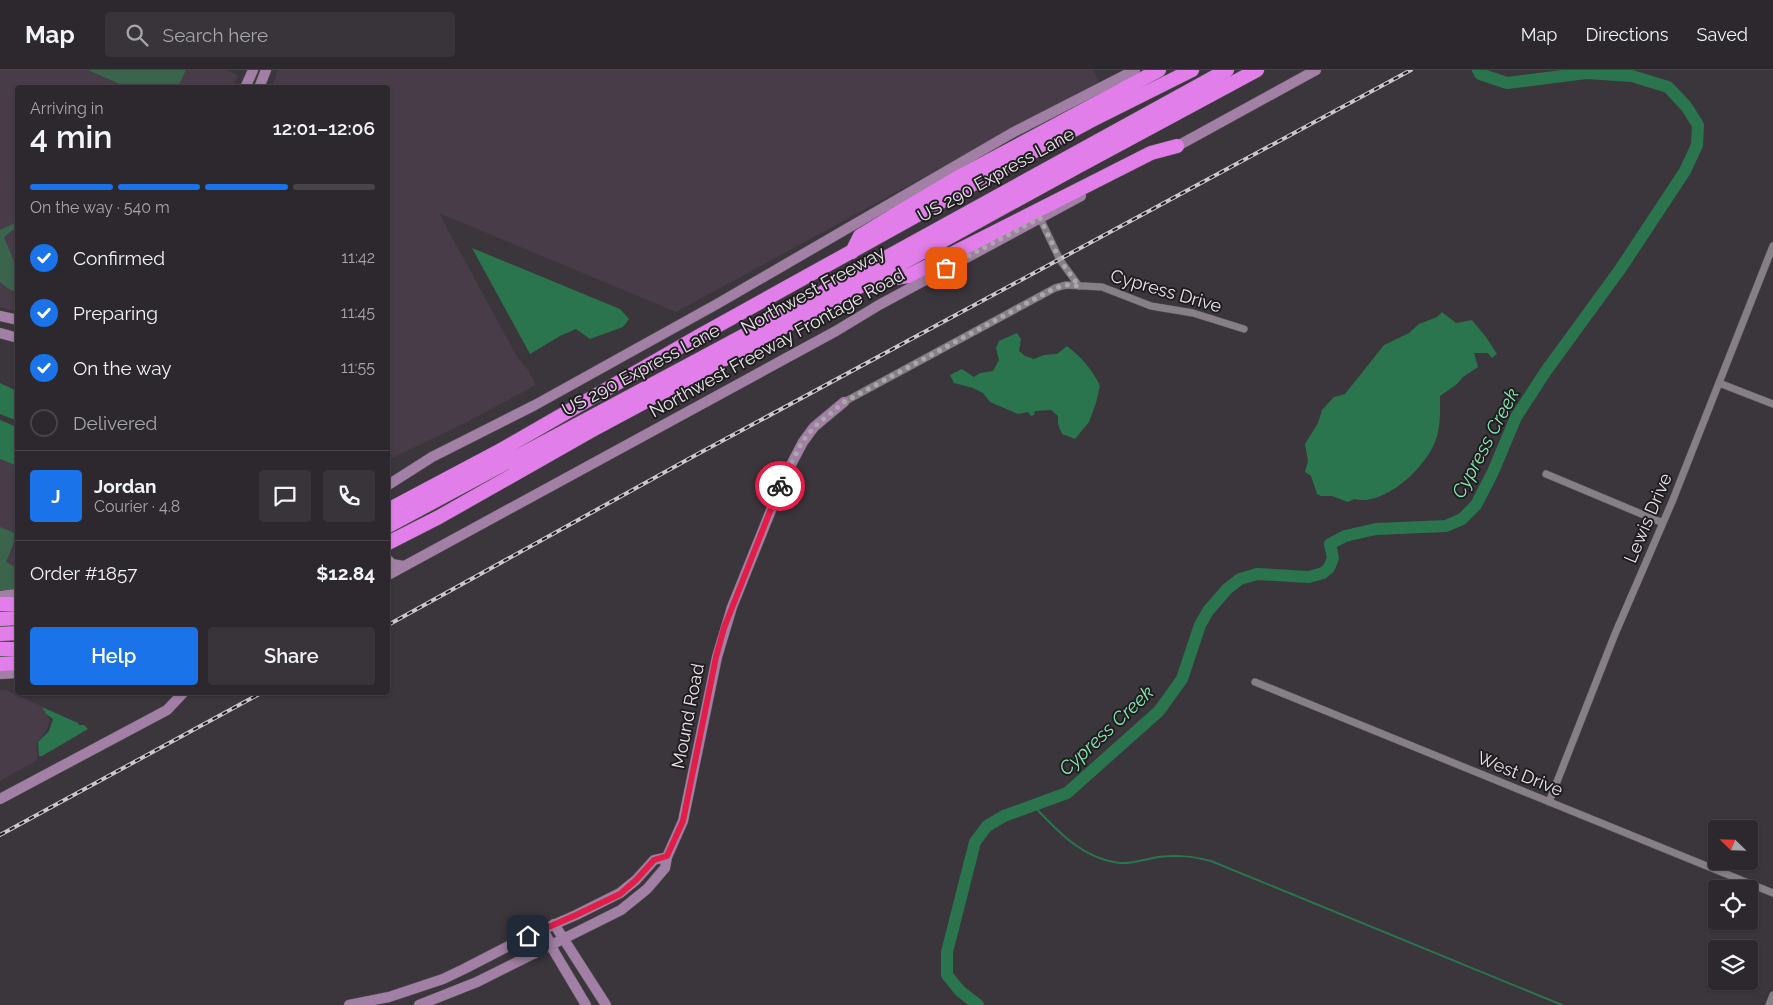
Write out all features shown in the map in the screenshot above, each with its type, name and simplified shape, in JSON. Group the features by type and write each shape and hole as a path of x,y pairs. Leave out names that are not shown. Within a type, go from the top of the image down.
{"highway":[{"path":"852,252 860,236 901,210 997,156 1159,70"},
{"name":"Northwest Freeway","path":"390,509 500,450 699,336 1077,128 1192,70"},
{"name":"US 290 Express Lane","path":"393,524 769,322 1227,70"},
{"name":"Northwest Freeway","path":"390,542 439,517 596,428 1256,70"},
{"path":"866,283 908,276 1151,153 1177,146"},
{"path":"0,604 15,604"},
{"path":"0,619 15,618"},
{"path":"0,634 15,633"},
{"path":"0,649 15,649"},
{"path":"0,664 15,663"}],"main road":[{"path":"246,85 253,70"},
{"path":"390,484 432,457 535,406 717,304 1004,137 1135,70"},
{"name":"Northwest Freeway Frontage Road","path":"390,574 836,331 879,304 1316,70"},
{"path":"260,85 264,71"},
{"path":"0,316 15,319"},
{"path":"0,333 15,337"},
{"name":"Mound Road","path":"419,1005 477,982 621,910 647,889 665,868 667,856 683,821 716,657 732,607 784,478 802,442 814,427 844,402"},
{"path":"390,562 403,566"},
{"path":"0,596 15,594"},
{"path":"0,674 15,673"},
{"path":"0,799 166,710 181,695"},
{"path":"349,1005 389,997 443,979 543,929 620,894 654,860 667,856"},
{"path":"554,924 606,1005"},
{"path":"543,929 586,1005"}],"street":[{"path":"1040,218 1060,260 1079,286"},
{"name":"Lewis Drive","path":"1549,802 1615,634 1663,522 1773,246"},
{"name":"Cypress Drive","path":"844,402 1055,288 1066,285 1102,287 1152,306 1193,313 1244,329"},
{"path":"1719,383 1773,404"},
{"path":"1546,474 1663,522"},
{"name":"West Drive","path":"1255,682 1773,893"},
{"path":"1769,1005 1773,996"}],"shaded area":[{"path":"0,70 226,70 238,76 234,85 15,85 15,311 0,307"},
{"path":"88,70 186,70 179,85 122,85"},
{"path":"278,70 1093,70 1099,82 676,312 439,213 516,355 528,370 536,385 465,423 390,459 390,85 272,85"},
{"path":"15,223 15,229 4,237 15,264 15,292 0,282 0,230"},
{"path":"472,248 620,309 629,319 623,327 590,339 576,329 530,354"},
{"path":"1442,312 1456,323 1472,320 1497,354 1492,358 1488,353 1474,353 1478,367 1440,396 1438,431 1430,452 1413,474 1390,491 1378,497 1366,500 1354,499 1348,502 1332,496 1317,494 1311,476 1305,472 1308,461 1305,444 1318,423 1322,410 1334,397 1345,394 1384,345 1409,333 1419,324 1437,317"},
{"path":"1017,333 1021,339 1019,351 1025,356 1034,359 1044,355 1057,354 1067,346 1086,364 1097,380 1100,386 1089,422 1075,439 1062,434 1058,424 1058,416 1051,410 1035,411 1034,415 1031,416 1028,412 1018,414 990,402 983,393 973,388 954,383 950,375 962,369 974,377 980,373 993,371 999,360 996,348 999,341"},
{"path":"0,383 15,390 15,420 0,414"},
{"path":"0,420 15,426 15,465 0,459"},
{"path":"0,459 15,465 15,567 0,560"},
{"path":"0,527 15,533 15,539 6,562 15,567 15,590 0,590"},
{"path":"0,690 6,690 41,706 50,720 46,731 37,742 37,760 0,781"},
{"path":"42,707 79,725 84,725 88,729 39,756 38,742 49,731 53,719 46,714"}],"waterway":[{"name":"Cypress Creek","path":"978,1005 960,991 947,975 947,952 975,842 987,826 1004,816 1067,793 1159,711 1182,679 1200,625 1208,611 1227,589 1240,579 1257,574 1309,577 1323,573 1329,568 1333,558 1330,544 1345,536 1376,529 1446,526 1462,519 1476,505 1493,472 1516,417 1546,371 1621,268 1685,171 1697,145 1698,125 1686,106 1668,87 1632,76 1586,73 1507,83 1480,74 1478,70"},
{"path":"1033,805 1061,834 1094,856 1120,863 1172,856 1211,861 1562,1005"}],"railway":[{"path":"390,624 694,456 1411,70"},
{"path":"0,835 257,695"}],"way so far":[{"path":"780,486 802,442 814,427 844,402 1055,288 1066,285 1079,286 1060,260 1040,218 946,268"}],"route":[{"path":"528,936 620,894 654,860 667,856 683,821 716,657 724,628 780,486"}]}
